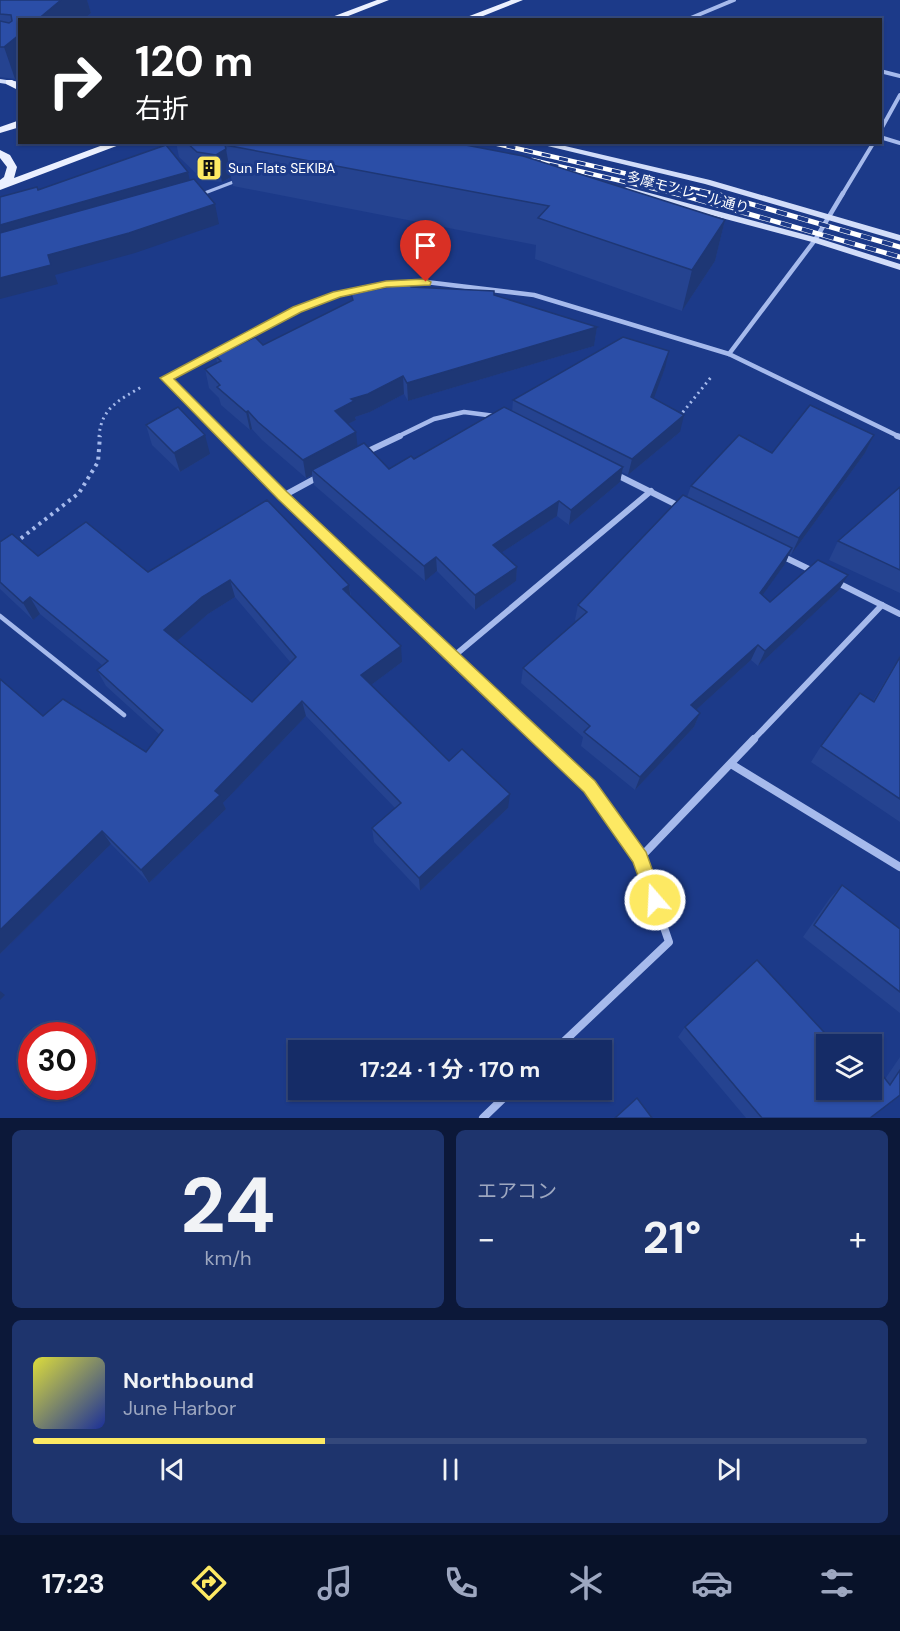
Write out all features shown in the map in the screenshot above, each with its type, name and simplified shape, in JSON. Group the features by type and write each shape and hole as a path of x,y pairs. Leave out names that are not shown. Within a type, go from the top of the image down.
{"main road":[{"path":"338,17 385,0"},
{"path":"469,18 519,0"},
{"path":"2,130 18,119"},
{"path":"2,130 18,124"},
{"path":"0,186 116,144"},
{"name":"多摩モノレール通り","path":"544,144 706,182 900,238"},
{"path":"0,153 6,156 12,167 9,178 0,186"},
{"name":"多摩モノレール通り","path":"620,188 815,240 900,267"}],"street":[{"path":"691,18 734,0"},
{"path":"882,72 900,76"},
{"path":"882,127 900,95"},
{"path":"882,138 900,143"},
{"path":"729,354 815,240 873,144"},
{"path":"566,1040 669,942 640,858 589,786 283,496 166,378 297,310 337,294 386,284 426,282 534,296 729,354 900,437"},
{"path":"356,457 434,419 464,412 496,416 507,421"},
{"path":"608,470 693,512"},
{"path":"283,496 325,474"},
{"path":"454,656 651,491"},
{"path":"777,554 819,574"},
{"path":"830,579 900,614"},
{"path":"640,858 882,605"},
{"path":"730,764 900,867"},
{"path":"483,1118 502,1100"}],"lane":[{"path":"198,195 236,181"},
{"path":"0,616 124,715"}],"path":[{"path":"672,426 729,354"},
{"path":"8,550 79,493 98,462 100,428 109,407 136,389 166,378"}],"building":[{"path":"0,0 61,0 39,18 18,18 18,36 4,47 0,47 0,21 9,23 12,21 11,15 0,14"},
{"path":"188,144 226,144 226,149 216,155 197,152"},
{"path":"460,144 523,156 725,220 692,270 538,218 549,206 225,145"},
{"path":"166,145 188,172 0,225 0,197 37,187 38,190"},
{"path":"194,179 215,204 129,233 48,255 51,265 0,278 0,233"},
{"path":"409,283 411,287 494,291 494,295 597,327 407,383 403,376 368,394 351,399 354,401 335,411 356,432 303,460 217,387 220,385 205,369 221,361 216,356 255,337 263,345 353,300 351,294"},
{"path":"623,337 669,351 651,397 684,415 632,459 513,400"},
{"path":"810,405 874,435 799,538 691,486 739,435 772,453"},
{"path":"178,407 205,435 174,453 146,425"},
{"path":"504,407 623,467 571,510 559,501 493,545 517,567 475,595 436,557 424,566 312,470 364,443 389,469 411,456 414,459"},
{"path":"900,487 900,570 838,541"},
{"path":"683,495 792,548 760,593 770,602 818,560 848,575 765,651 758,645 691,705 700,713 640,777 584,732 590,726 523,668 587,612 578,605"},
{"path":"267,500 349,585 343,589 401,646 361,675 449,761 462,749 510,794 419,878 372,828 401,803 302,701 215,791 220,795 141,870 102,831 0,930 0,679 43,716 63,699 146,752 163,730 97,670 108,661 30,597 23,603 0,582 0,542 12,534 38,556 86,522 148,572","holes":["230,580 296,657 252,702 164,630 202,597"]},
{"path":"900,657 900,799 821,746 860,693 874,702"},
{"path":"842,885 900,929 900,992 814,925"},
{"path":"757,960 826,1034 816,1034 816,1100 882,1100 882,1075 890,1085 900,1070 900,1095 870,1118 762,1118 685,1027"},
{"path":"637,1098 652,1118 615,1118"}],"railway":[{"path":"498,144 719,195"},
{"path":"532,160 681,195"},
{"path":"675,193 900,257"},
{"path":"713,193 900,247"}],"place":[{"name":"Sun Flats SEKIBA","path":"209,168"}],"route":[{"path":"426,282 386,284 337,294 297,310 166,378 283,496 589,786 640,858 655,900"}]}
